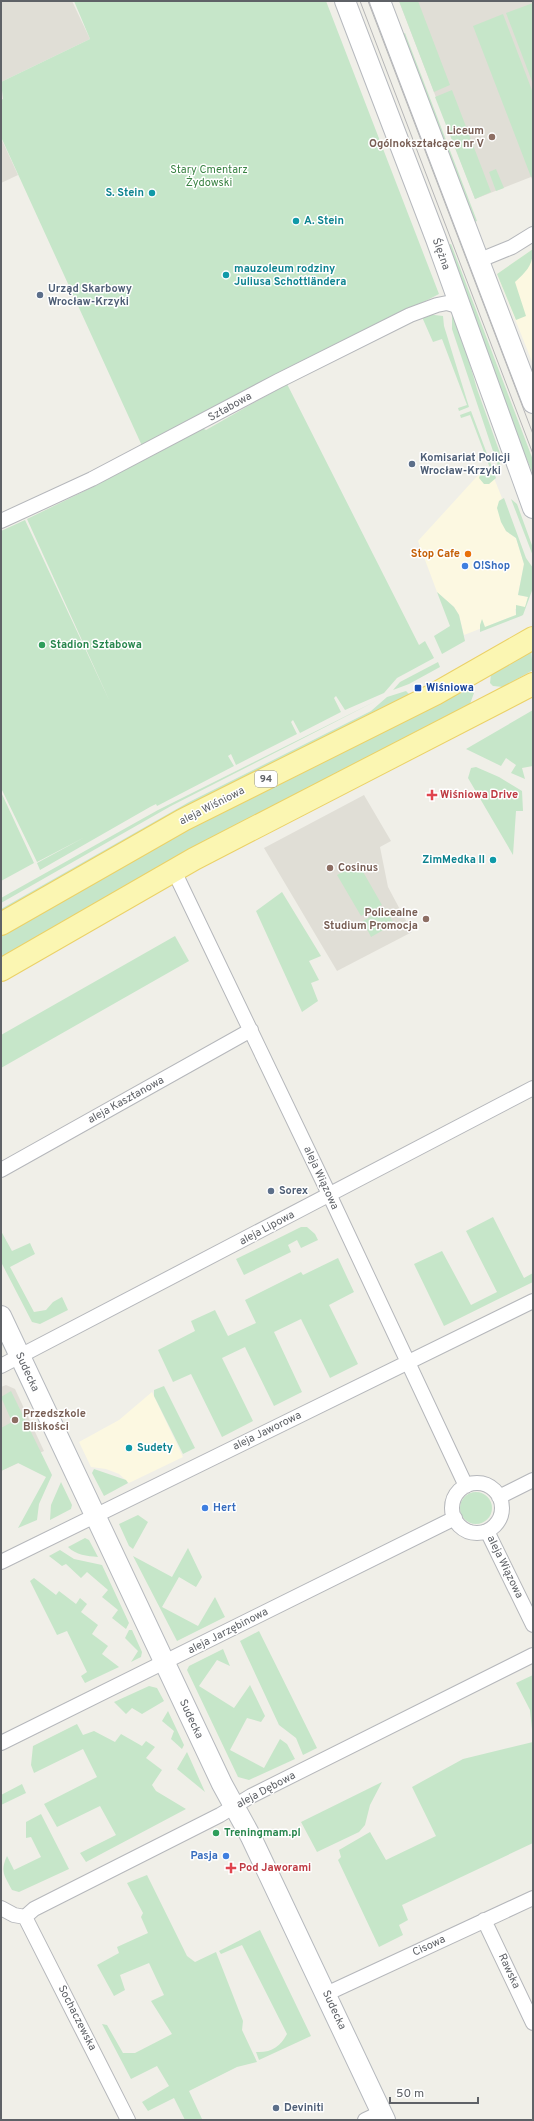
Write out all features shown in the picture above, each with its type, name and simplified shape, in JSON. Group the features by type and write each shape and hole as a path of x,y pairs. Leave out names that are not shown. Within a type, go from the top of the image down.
{"main road":[{"name":"Ślężna","path":"345,1 461,307 533,508"},
{"path":"380,1 480,260 533,403"},
{"name":"aleja Wiśniowa","path":"1,924 183,820 435,694 533,638"},
{"path":"1,970 174,871 267,821 533,684"},
{"name":"Sudecka","path":"1,1316 223,1787 248,1831 326,1994 377,2117"}],"street":[{"path":"480,260 512,247 533,234"},
{"name":"Sztabowa","path":"1,521 87,482 278,381 410,315 438,304 449,304 461,307"},
{"name":"aleja Wiązowa","path":"174,871 329,1194 466,1486"},
{"name":"aleja Kasztanowa","path":"1,1170 251,1030"},
{"name":"aleja Lipowa","path":"1,1366 533,1088"},
{"name":"aleja Jaworowa","path":"1,1562 533,1301"},
{"path":"499,1497 533,1480"},
{"path":"472,1484 486,1485 499,1497 502,1506 501,1514 495,1526 487,1531 473,1533 460,1526 455,1518 453,1505 455,1497 466,1486 472,1484"},
{"name":"aleja Jarzębinowa","path":"1,1744 455,1518"},
{"name":"aleja Wiązowa","path":"487,1531 533,1625"},
{"name":"aleja Dębowa","path":"25,1917 34,1909 235,1807 254,1795 533,1655"},
{"name":"Cisowa","path":"326,1994 533,1898"},
{"path":"1,1908 14,1915 25,1917"},
{"name":"Sochaczewska","path":"25,1917 128,2120"},
{"name":"Rawska","path":"484,1920 533,2023"}],"shaded area":[{"path":"1,1 72,1 90,39 1,82"},
{"name":"Liceum Ogólnokształcące nr V","path":"399,1 533,1 533,181 531,177 475,199"},
{"path":"1,138 18,175 1,183"},
{"path":"533,249 533,364 497,274"},
{"path":"490,468 502,498 499,501 506,531 516,538 524,564 518,595 528,597 525,608 515,609 516,615 464,635 459,615 454,607 437,592 418,541 481,472"},
{"name":"Cosinus","path":"364,795 391,841 380,847 388,887 412,932 337,971 264,848"},
{"name":"Przedszkole Bliskości","path":"6,1385 15,1389 44,1451 1,1471 1,1387"},
{"path":"152,1392 183,1457 129,1483 119,1474 106,1469 91,1467 79,1442 119,1420"}],"green space":[{"name":"Stary Cmentarz Żydowski","path":"74,1 326,1 439,294 143,448 1,137 1,100 3,99 1,82 90,39"},
{"path":"399,1 418,1 450,85 434,92"},
{"path":"533,3 533,84 506,13"},
{"path":"503,14 533,93 533,176 531,177 473,26"},
{"path":"405,33 477,221 472,223 403,34"},
{"path":"452,90 491,192 475,199 435,97"},
{"path":"496,169 504,188 496,191 489,172"},
{"path":"451,244 533,460 533,474 505,408 445,246"},
{"path":"533,249 530,264 515,282 526,316 516,320 497,274"},
{"path":"452,313 461,333 477,389 501,456 499,469 452,329"},
{"path":"426,314 443,316 444,326 469,407 459,411 458,408 467,405 442,339 433,342 422,317"},
{"path":"287,384 419,645 425,641 434,658 397,678 384,693 345,710 336,696 334,698 341,712 300,733 293,720 291,722 297,734 236,765 231,754 228,756 234,766 157,806 156,804 150,807 40,870 37,863 85,837 37,862 1,788 1,531 25,520 110,702 27,519 95,486 202,428 206,430"},
{"path":"471,411 496,478 489,484 484,484 479,478 481,472 490,468 470,415 461,418 460,415"},
{"path":"504,498 526,558 533,568 533,588 523,615 480,632 482,619 485,627 516,615 516,605 525,607 528,597 518,595 524,564 516,538 506,531 501,522 497,508 499,501"},
{"path":"511,499 517,504 533,548 533,556"},
{"path":"437,592 454,607 459,615 465,641 442,654 434,636 450,626"},
{"path":"531,649 533,670 503,687 493,686 490,683 491,674"},
{"path":"438,662 440,667 409,684 393,690 400,682"},
{"path":"467,688 474,693 470,704 411,734 348,771 1,961 1,932 133,857"},
{"path":"406,691 409,694 395,705 1,915 1,909 189,802 371,711 387,697"},
{"path":"378,700 171,806 1,903 1,898 158,810"},
{"path":"533,710 533,766 522,768 525,779 511,773 516,765 506,758 501,766 466,749"},
{"path":"476,767 499,777 522,791 523,811 516,811 513,855 468,778 471,768"},
{"path":"1,792 34,863 1,881"},
{"path":"358,863 382,905 361,916 337,875"},
{"path":"282,892 321,956 309,961 319,980 311,983 318,1001 302,1012 256,911"},
{"path":"385,908 394,924 371,937 363,921"},
{"path":"175,936 189,961 1,1068 1,1035"},
{"path":"493,1217 524,1278 533,1273 533,1282 444,1326 414,1264 442,1251 471,1305 497,1292 466,1231"},
{"path":"301,1227 307,1227 315,1234 318,1240 301,1248 297,1240 288,1245 291,1252 244,1275 236,1259"},
{"path":"1,1231 12,1251 30,1243 35,1254 10,1267 34,1312 46,1310 53,1302 62,1297 68,1310 40,1324 32,1322 1,1262"},
{"path":"338,1258 354,1292 329,1305 358,1364 330,1378 301,1319 274,1332 302,1392 274,1406 245,1347 222,1358 253,1421 222,1437 191,1374 173,1382 158,1350 195,1331 191,1321 215,1310 228,1336 256,1323 245,1300 301,1272 303,1275"},
{"path":"164,1386 195,1448 183,1454 154,1396 154,1390"},
{"name":"Przedszkole Bliskości","path":"11,1391 52,1475 39,1504 37,1520 18,1528 46,1477 18,1463 1,1471 1,1428 12,1422 1,1397"},
{"path":"94,1469 126,1480 128,1483 104,1496 92,1473"},
{"path":"61,1482 72,1505 71,1509 50,1520 51,1505"},
{"path":"476,1492 487,1497 492,1508 487,1519 476,1524 465,1519 460,1508 465,1497"},
{"path":"138,1515 148,1522 133,1549 129,1546 119,1524"},
{"path":"85,1538 89,1540 98,1557 86,1556 71,1550 68,1547"},
{"path":"188,1548 202,1577 196,1587 179,1577 162,1607 198,1626 215,1597 225,1617 177,1641 133,1556 172,1577"},
{"path":"60,1550 74,1559 102,1565 129,1623 126,1629 112,1618 118,1610 102,1597 108,1590 87,1572 81,1578 66,1564 62,1566 49,1556"},
{"path":"34,1578 56,1595 59,1591 76,1604 80,1598 87,1604 81,1612 98,1625 92,1634 108,1646 102,1654 119,1667 85,1683 81,1676 87,1672 67,1631 57,1635 30,1581"},
{"path":"129,1630 132,1630 142,1652 141,1657 131,1662 138,1651 125,1638"},
{"path":"259,1631 317,1748 303,1755 296,1738 279,1725 240,1641"},
{"path":"223,1649 230,1666 217,1660 199,1686 234,1708 250,1685 265,1716 261,1722 247,1718 230,1750 264,1768 280,1739 287,1744 295,1759 249,1780 238,1777 187,1670 189,1666"},
{"path":"533,1675 533,1740 530,1710 516,1683"},
{"path":"149,1686 157,1688 164,1701 142,1714 132,1708 126,1714 114,1702"},
{"path":"168,1711 184,1745 182,1749 171,1739 174,1731 162,1721"},
{"path":"77,1724 83,1735 94,1731 115,1742 121,1734 142,1746 146,1741 155,1747 146,1758 162,1770 152,1785 156,1791 186,1809 86,1862 80,1853 116,1835 100,1806 57,1827 44,1804 97,1777 83,1749 34,1773 31,1765 33,1746"},
{"path":"533,1742 533,1843 402,1905 408,1920 399,1925 403,1935 379,1947 338,1860 341,1857 339,1850 370,1832 386,1860 436,1836 412,1787 463,1759"},
{"path":"187,1752 205,1792 177,1769"},
{"path":"382,1782 370,1805 365,1825 359,1832 317,1852 301,1822"},
{"path":"22,1784 26,1793 1,1805 1,1795"},
{"path":"41,1814 69,1869 19,1892 12,1890 3,1869 5,1861 7,1856 14,1870 41,1857 31,1837 26,1838 26,1822"},
{"path":"147,1875 187,1956 195,1962 216,1952 243,2021 242,2030 257,2062 237,2067 189,2091 202,2119 185,2120 174,2098 148,2111 142,2102 169,2086 157,2066 131,2079 102,2024 107,2025 123,2053 135,2053 172,2034 151,2001 164,1995 149,1963 120,1975 125,1990 114,1996 97,1965 119,1953 117,1947 148,1933 141,1917 143,1913 127,1883"},
{"path":"260,1930 311,2036 259,2060 256,2052 271,2050 278,2046 287,2034 242,1945 221,1954 219,1951"}],"tram line":[{"path":"360,1 533,454"},
{"path":"368,1 533,434"}],"place":[{"name":"Liceum Ogólnokształcące nr V","path":"492,137"},
{"name":"S. Stein","path":"152,193"},
{"name":"A. Stein","path":"296,221"},
{"name":"mauzoleum rodziny Juliusa Schottländera","path":"226,275"},
{"name":"Urząd Skarbowy Wrocław-Krzyki","path":"40,295"},
{"name":"Komisariat Policji Wrocław-Krzyki","path":"412,464"},
{"name":"Stop Cafe","path":"468,554"},
{"name":"O!Shop","path":"465,566"},
{"name":"Stadion Sztabowa","path":"42,645"},
{"name":"Wiśniowa","path":"418,688"},
{"name":"Wiśniowa Drive","path":"432,795"},
{"name":"ZimMedka II","path":"493,860"},
{"name":"Cosinus","path":"330,868"},
{"name":"Policealne Studium Promocja","path":"426,919"},
{"name":"Sorex","path":"271,1191"},
{"name":"Przedszkole Bliskości","path":"15,1420"},
{"name":"Sudety","path":"129,1448"},
{"name":"Hert","path":"205,1508"},
{"name":"Treningmam.pl","path":"216,1833"},
{"name":"Pasja","path":"226,1856"},
{"name":"Pod Jaworami","path":"231,1868"},
{"name":"Deviniti","path":"276,2108"}]}
